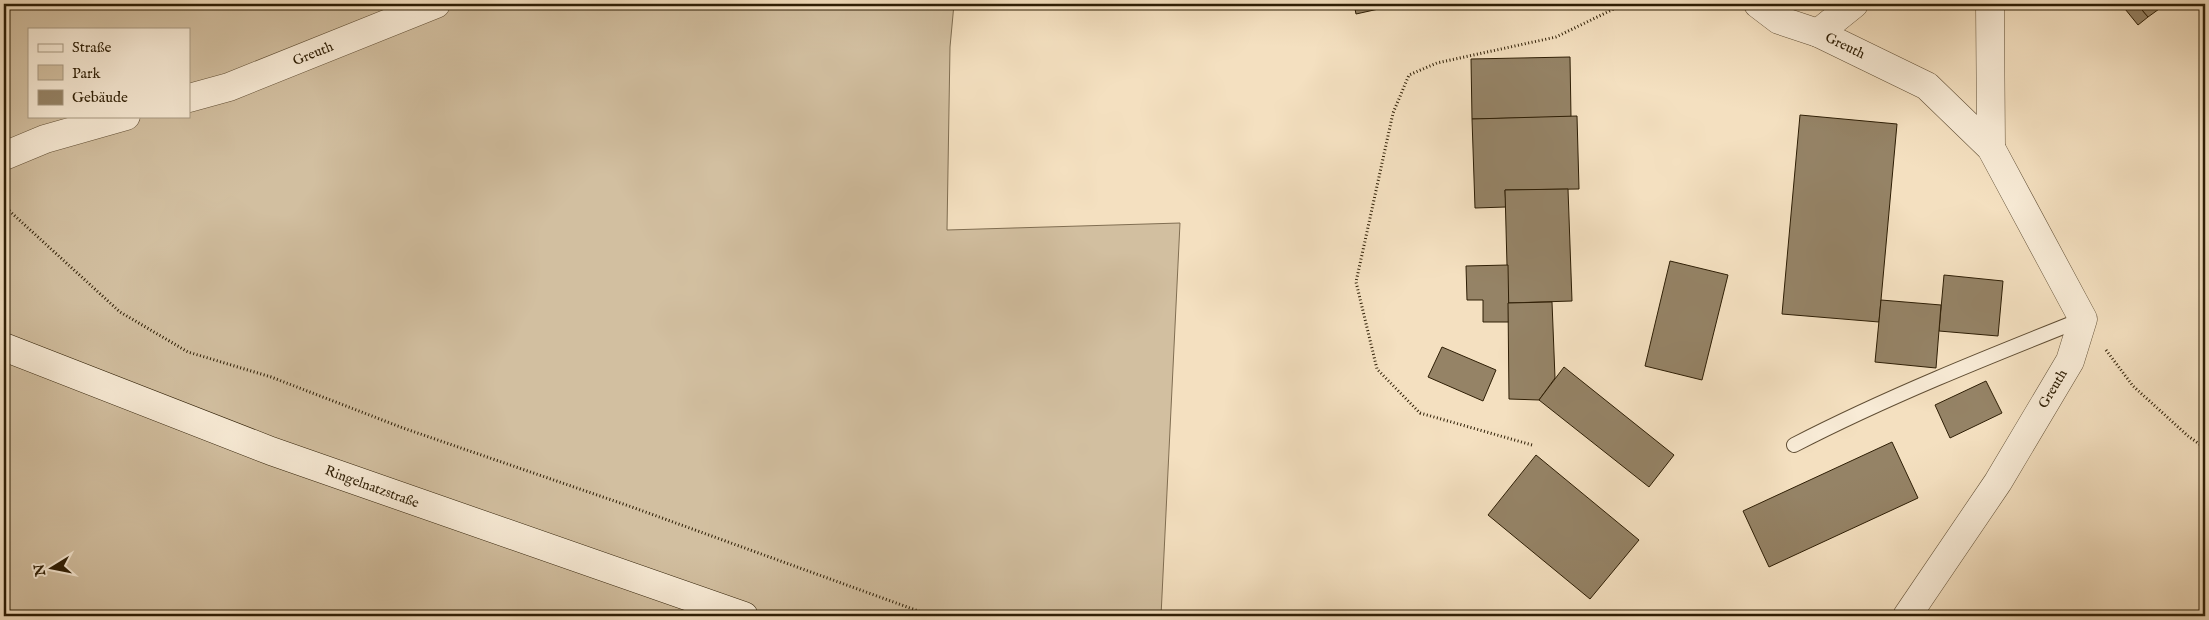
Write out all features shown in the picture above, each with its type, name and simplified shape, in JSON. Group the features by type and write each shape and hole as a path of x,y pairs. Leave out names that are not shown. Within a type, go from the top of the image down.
{"street":[{"name":"Greuth","path":"190,98 238,83 436,4"},
{"name":"Greuth","path":"1758,4 1779,20 1818,33 1927,86 1991,148 2083,319 2070,361 2003,474 1907,616"},
{"name":"Greuth","path":"1818,33 1854,4"},
{"name":"Greuth","path":"1990,4 1991,148"},
{"path":"4,156 45,139 119,118"},
{"name":"Ringelnatzstraße","path":"4,347 271,451 744,616"}],"lane":[{"path":"1794,445 1842,420 1977,361 2083,319"}],"path":[{"path":"1532,446 1420,413 1377,369 1356,282 1393,113 1410,75 1437,63 1556,37 1624,4"},
{"path":"4,206 120,312 188,352 271,377 403,428 629,506 932,616"},
{"path":"2083,319 2133,386 2188,436 2205,448"}],"green space":[{"path":"4,4 954,4 950,47 947,230 1180,223 1161,616 4,616"}],"building":[{"path":"1354,4 1401,4 1356,14"},
{"path":"2121,4 2137,4 2148,17 2138,25"},
{"path":"2137,4 2166,4 2148,17"},
{"path":"1570,57 1571,117 1472,119 1471,59"},
{"path":"1800,115 1897,124 1879,322 1782,314"},
{"path":"1577,116 1579,189 1505,190 1506,207 1475,208 1472,119"},
{"path":"1568,189 1572,301 1508,303 1505,190"},
{"path":"1670,261 1728,275 1702,380 1645,366"},
{"path":"1508,265 1509,322 1483,322 1483,300 1467,300 1466,266"},
{"path":"1944,275 2003,281 1998,336 1939,331"},
{"path":"1881,300 1941,305 1936,368 1875,362"},
{"path":"1552,302 1555,378 1539,400 1509,399 1508,303"},
{"path":"1442,347 1496,370 1483,401 1428,377"},
{"path":"1564,367 1674,455 1649,487 1539,400"},
{"path":"1986,381 2002,413 1950,438 1935,405"},
{"path":"1892,442 1918,498 1769,567 1743,511"},
{"path":"1536,455 1639,540 1590,599 1488,515"}]}
